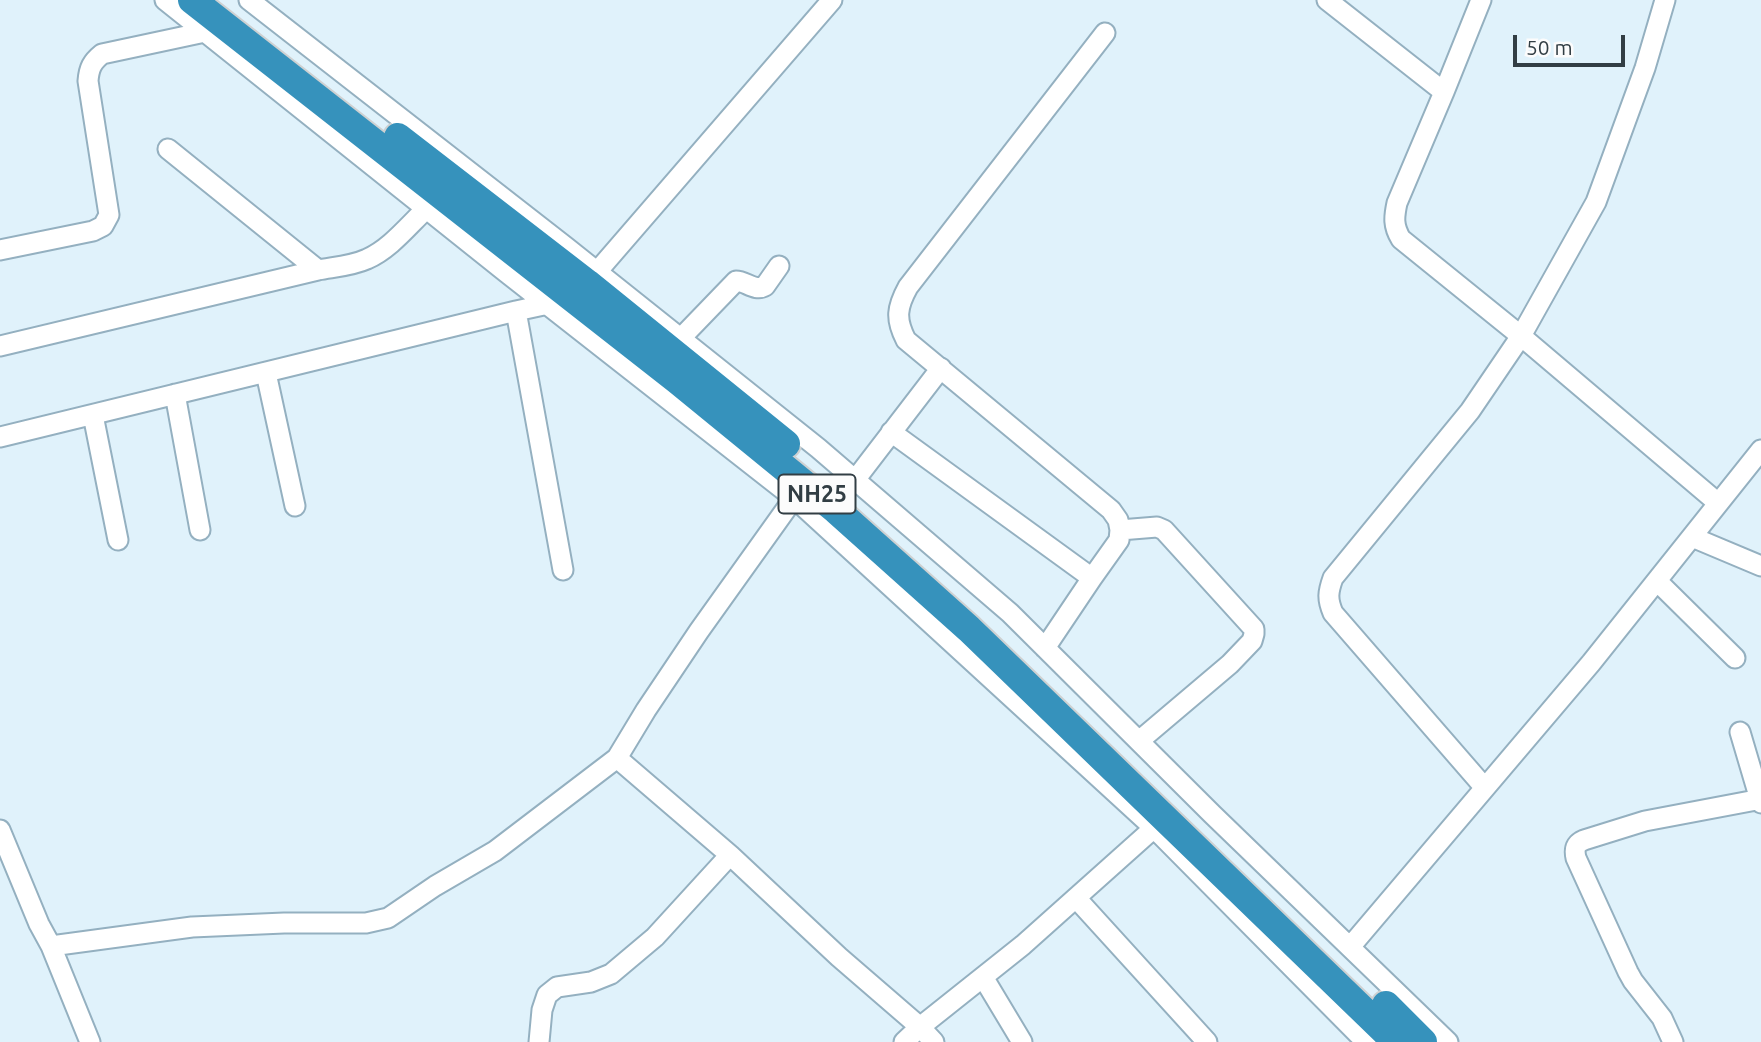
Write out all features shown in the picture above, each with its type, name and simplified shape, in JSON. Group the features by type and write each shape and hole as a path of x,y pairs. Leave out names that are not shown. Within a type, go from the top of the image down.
{"highway":[{"name":"NH25","path":"192,0 576,290 740,405 860,506 999,632 1423,1042"},
{"name":"NH25","path":"222,0 576,290 798,478 969,629 1396,1042"}],"street":[{"path":"165,0 426,209 576,290 681,338 818,448 1010,613 1448,1042"},
{"path":"249,0 576,290 794,498 1154,828 1366,1042"},
{"path":"0,438 516,311 576,290 832,0"},
{"path":"1327,0 1444,92"},
{"path":"1481,0 1397,203 1393,218 1396,231 1401,239 1521,336 1718,503"},
{"path":"1485,788 1333,613 1328,602 1328,593 1333,578 1470,411 1521,336 1595,202 1645,68 1665,0"},
{"path":"0,250 93,231 103,226 109,215 88,81 93,61 102,54 205,32"},
{"path":"1045,648 1119,540 1118,520 1111,510 906,340 900,330 898,313 908,287 1105,33"},
{"path":"168,149 318,270"},
{"path":"0,346 318,270 352,265 383,249 426,209"},
{"path":"681,338 736,281 762,288 779,266"},
{"path":"516,311 563,570"},
{"path":"855,480 941,368"},
{"path":"265,373 295,506"},
{"path":"175,394 200,530"},
{"path":"93,415 118,540"},
{"path":"891,432 1091,578"},
{"path":"1350,947 1591,663 1761,450"},
{"path":"51,946 192,927 284,922 366,923 388,918 435,886 495,851 617,758 699,631 794,498"},
{"path":"1120,530 1157,527 1164,530 1254,629 1252,641 1230,664 1139,741"},
{"path":"1692,537 1761,566"},
{"path":"1657,581 1735,658"},
{"path":"1673,1042 1662,1018 1628,972 1574,850 1576,845 1584,840 1645,821 1761,801 1740,732"},
{"path":"617,758 730,855 934,1042"},
{"path":"904,1042 1023,945 1154,828"},
{"path":"0,830 4,850 51,946 90,1042"},
{"path":"539,1042 542,1010 547,995 557,987 591,982 611,974 655,937 730,855"},
{"path":"1076,898 1207,1042"},
{"path":"983,977 1022,1042"}]}
